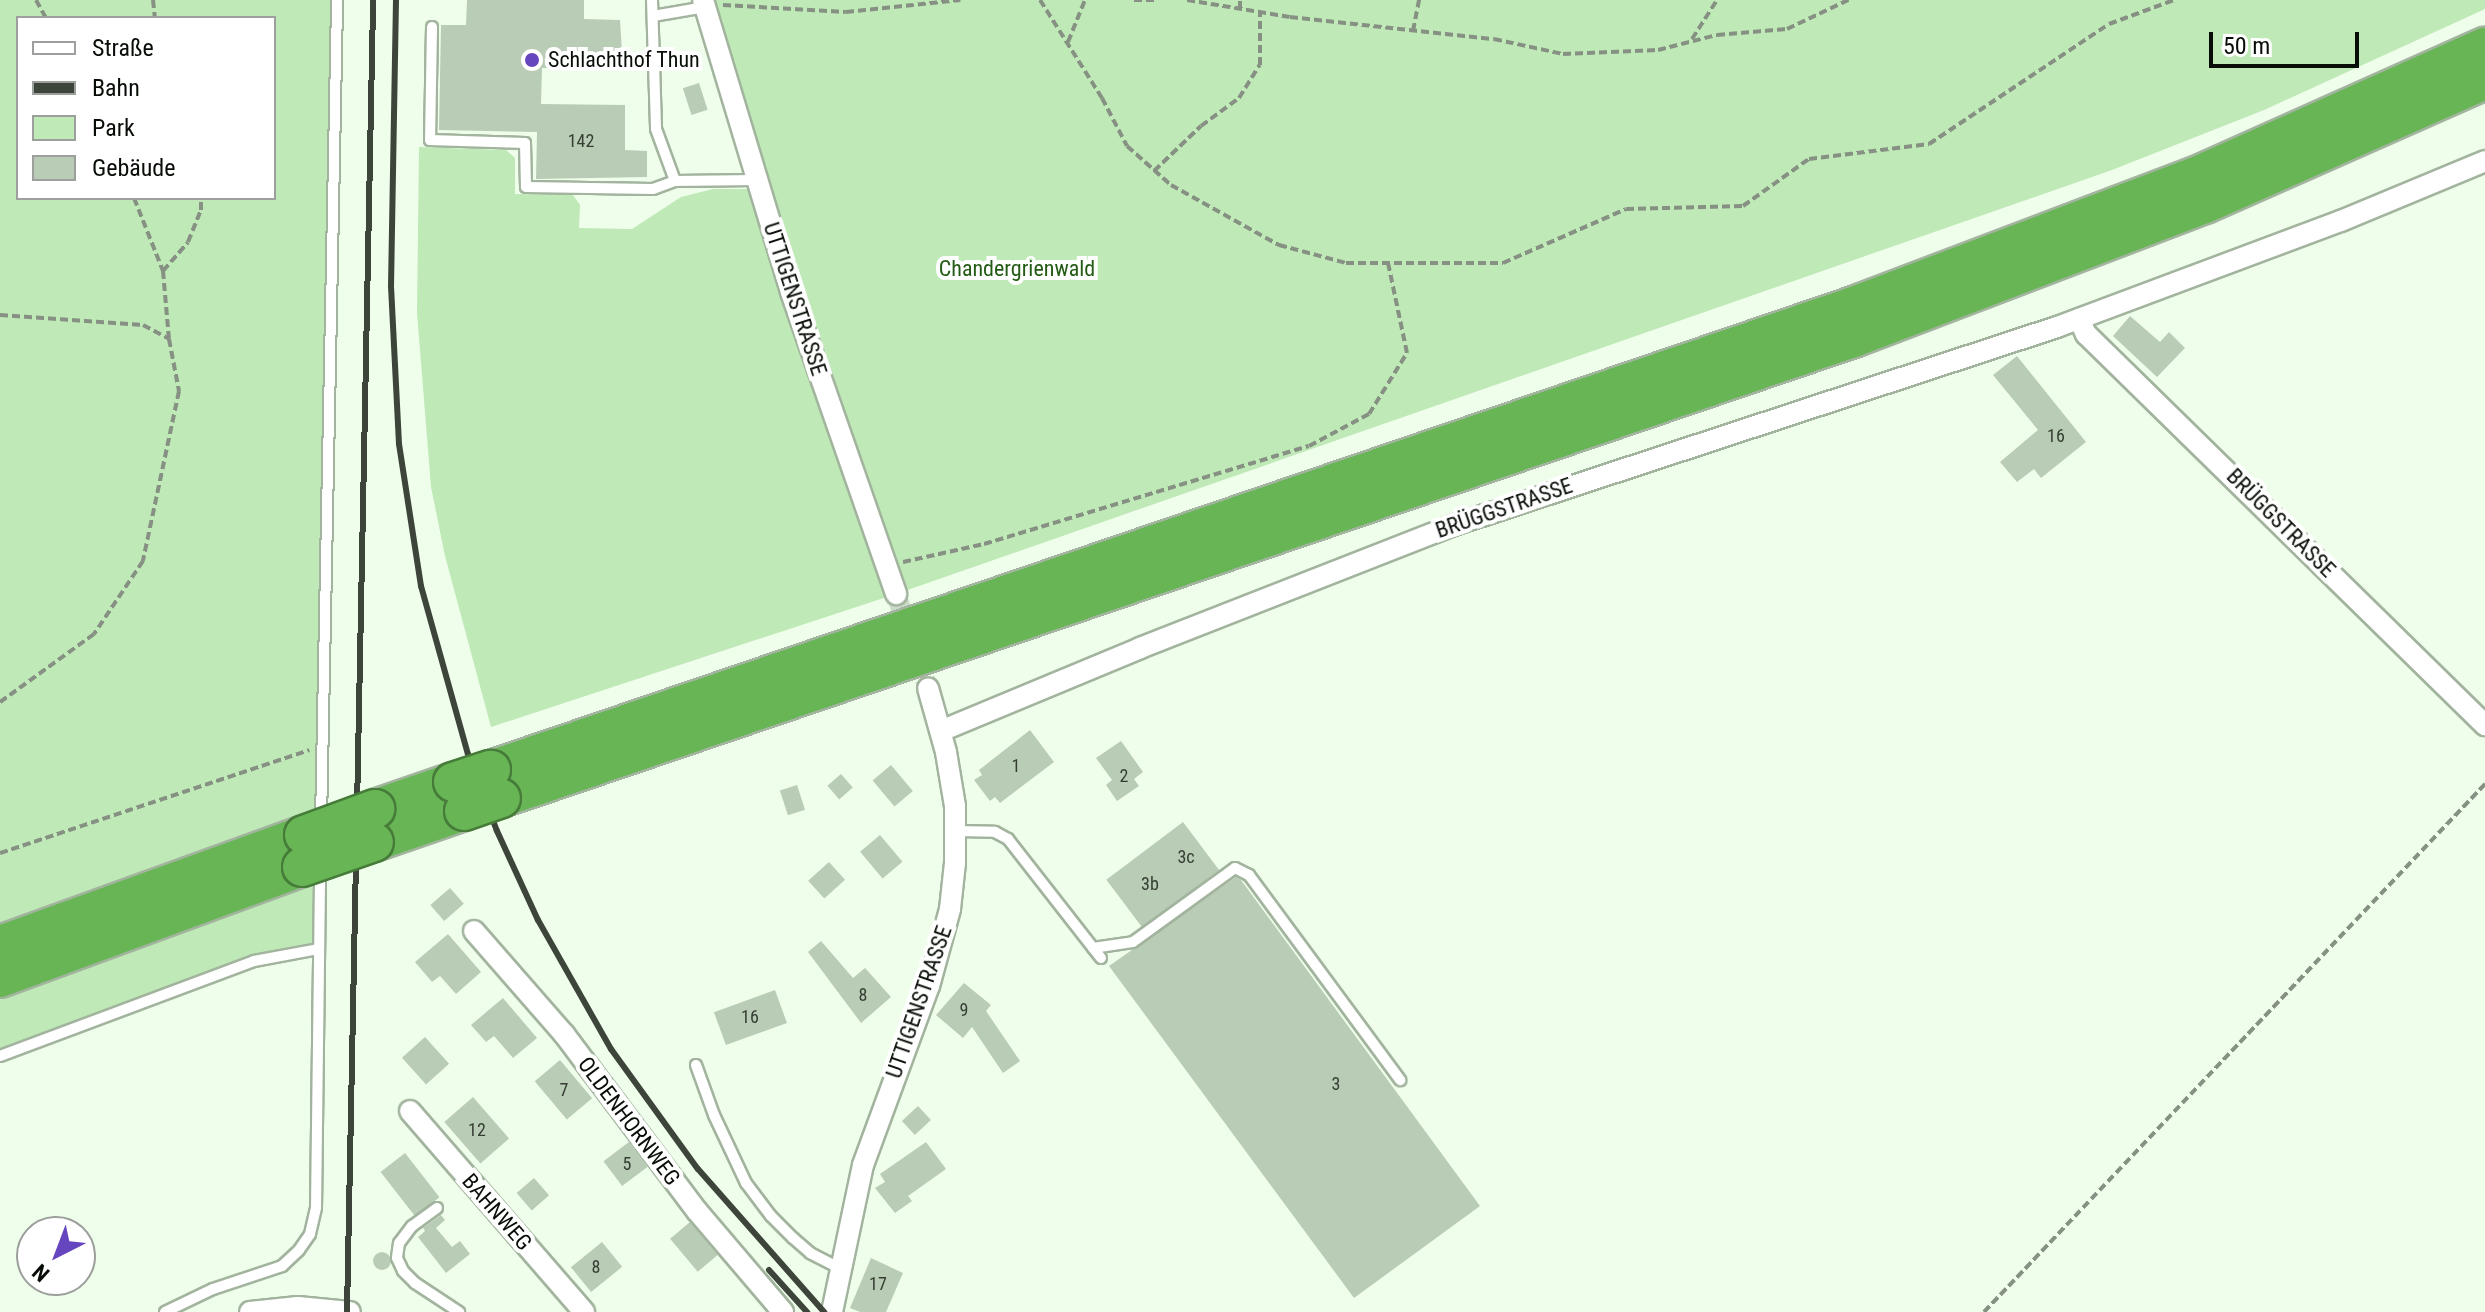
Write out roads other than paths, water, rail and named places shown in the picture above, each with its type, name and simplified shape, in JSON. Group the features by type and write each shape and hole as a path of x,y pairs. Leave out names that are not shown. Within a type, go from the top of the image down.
{"highway":[{"path":"0,978 374,826 1865,302 2217,167 2485,47"},
{"path":"496,784 1871,331 2205,204 2485,80"},
{"path":"0,945 312,849"}],"street":[{"name":"UTTIGENSTRASSE","path":"704,3 756,180 896,594"},
{"name":"BRÜGGSTRASSE","path":"941,731 1151,643 1477,517 2079,319 2391,201 2485,161"},
{"name":"BRÜGGSTRASSE","path":"2079,319 2086,334 2485,725"},
{"name":"UTTIGENSTRASSE","path":"832,1312 871,1140 944,936 953,886 956,831 951,774 928,688"},
{"name":"OLDENHORNWEG","path":"474,931 564,1034 697,1211 783,1312"},
{"name":"BAHNWEG","path":"410,1111 584,1312"},
{"path":"250,1312 298,1307 350,1312"}],"lane":[{"path":"165,1312 213,1289 282,1266 310,1234 316,1208 318,949 312,849 323,745 337,0"},
{"path":"652,0 656,129 675,181"},
{"path":"653,16 704,3"},
{"path":"432,27 430,140 525,143 526,187 653,189 675,181 756,180"},
{"path":"956,831 995,832 1008,839 1097,953 1133,942 1235,868 1249,875 1400,1080"},
{"path":"0,1056 254,961 282,953 318,949"},
{"path":"696,1065 714,1115 746,1183 771,1216 793,1238 810,1253 840,1268"},
{"path":"437,1208 412,1226 399,1243 397,1258 403,1271 415,1283 459,1312"}],"tunnel":[{"path":"896,594 928,688"}],"railway":[{"path":"347,1312 373,0"},
{"path":"396,0 391,286 399,444 421,586 468,754 497,831 538,920 611,1049 698,1169 824,1312"},
{"path":"769,1270 807,1312"}],"place":[{"name":"Schlachthof Thun","path":"532,60"}],"park label":[{"name":"Chandergrienwald","path":"1017,269"}]}
